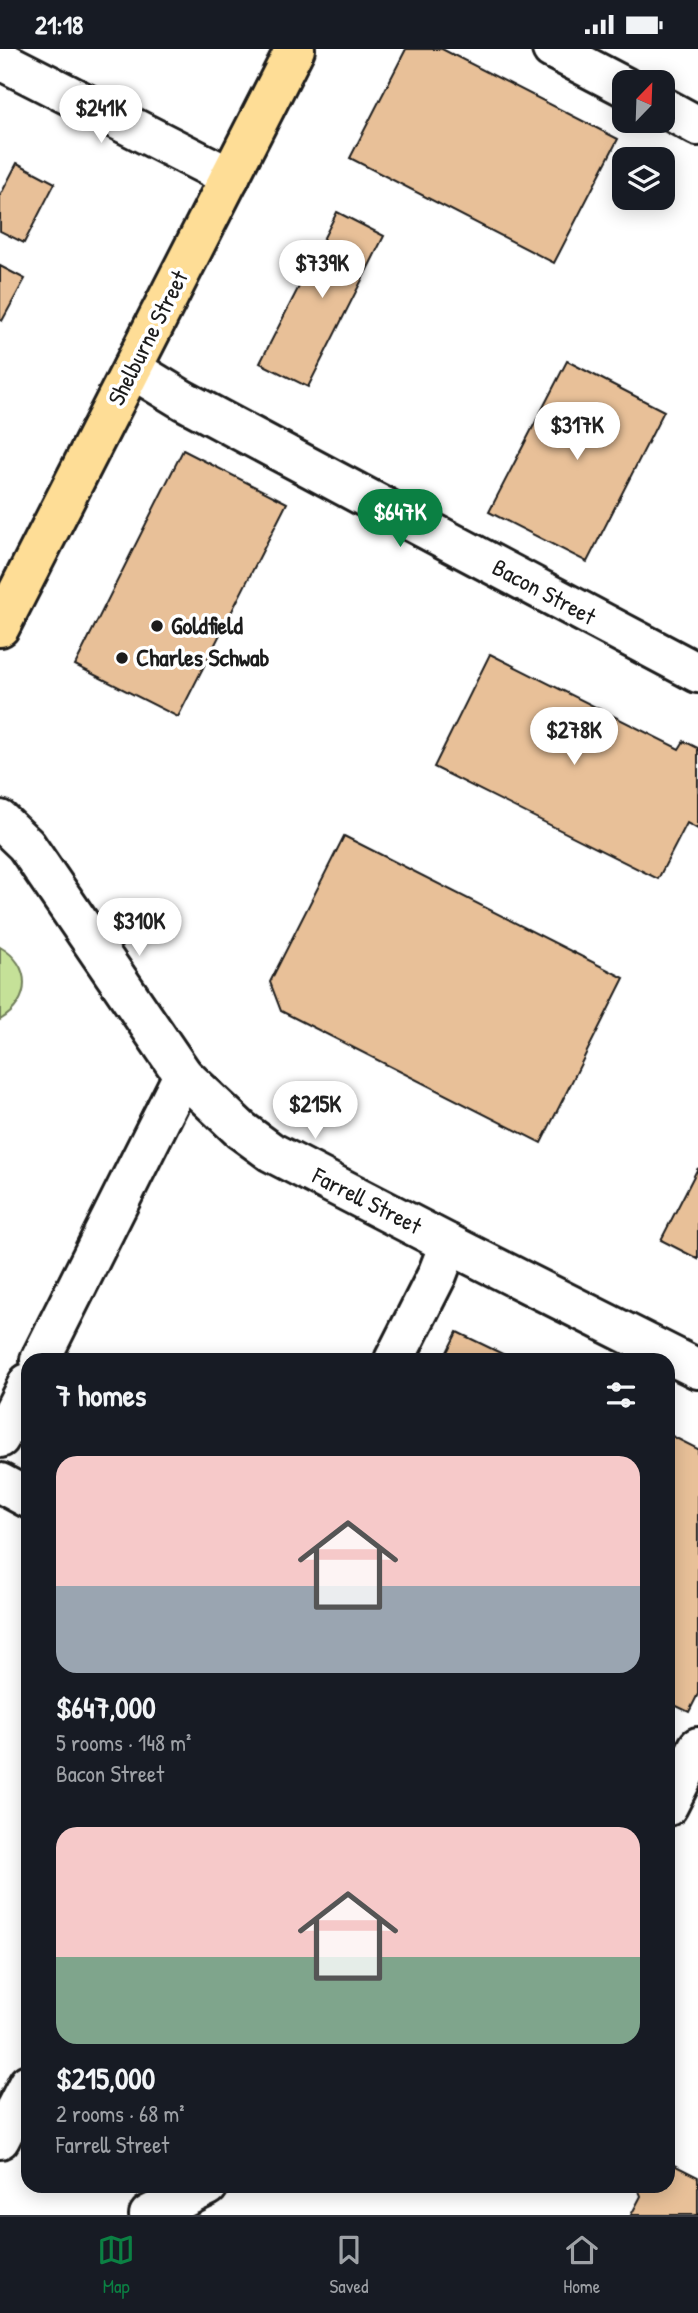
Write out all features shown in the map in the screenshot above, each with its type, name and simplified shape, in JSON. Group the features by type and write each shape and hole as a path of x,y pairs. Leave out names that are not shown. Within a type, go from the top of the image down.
{"main road":[{"name":"Shelburne Street","path":"0,627 10,583 132,369 295,49"}],"street":[{"path":"552,49 612,80"},
{"path":"0,60 230,177"},
{"path":"676,114 698,126"},
{"name":"Bacon Street","path":"132,369 183,400 698,673"},
{"name":"Farrell Street","path":"0,820 26,845 183,1076 233,1123 271,1152 666,1353"},
{"path":"44,1353 183,1076"},
{"path":"398,1353 437,1275 449,1244"},
{"name":"Farrell Street","path":"675,1357 698,1369"},
{"path":"0,1438 21,1397"},
{"path":"0,1483 21,1494"},
{"path":"675,1792 698,1747"},
{"path":"0,2139 21,2098"},
{"path":"149,2215 194,2193"}],"green space":[{"path":"0,947 18,963 24,983 18,1003 0,1020"}],"building":[{"path":"406,49 442,49 618,139 554,263 350,158"},
{"path":"17,163 55,183 24,243 0,231 0,196"},
{"path":"337,212 384,236 308,387 260,363"},
{"path":"0,266 25,279 2,321 0,320"},
{"path":"567,361 664,411 587,562 489,512"},
{"path":"183,450 287,503 178,717 75,665"},
{"path":"490,654 679,749 684,741 698,748 698,829 687,823 658,879 434,767"},
{"path":"344,836 624,978 541,1143 281,1011 270,982"},
{"path":"698,1168 698,1259 661,1240"},
{"path":"457,1332 500,1353 446,1353"},
{"path":"675,1438 698,1449 698,1694 689,1712 675,1705"},
{"path":"675,2166 698,2177 698,2215 631,2215 641,2196 640,2193 675,2193"}],"place":[{"name":"Goldfield","path":"157,626"},
{"name":"Charles Schwab","path":"122,658"}]}
